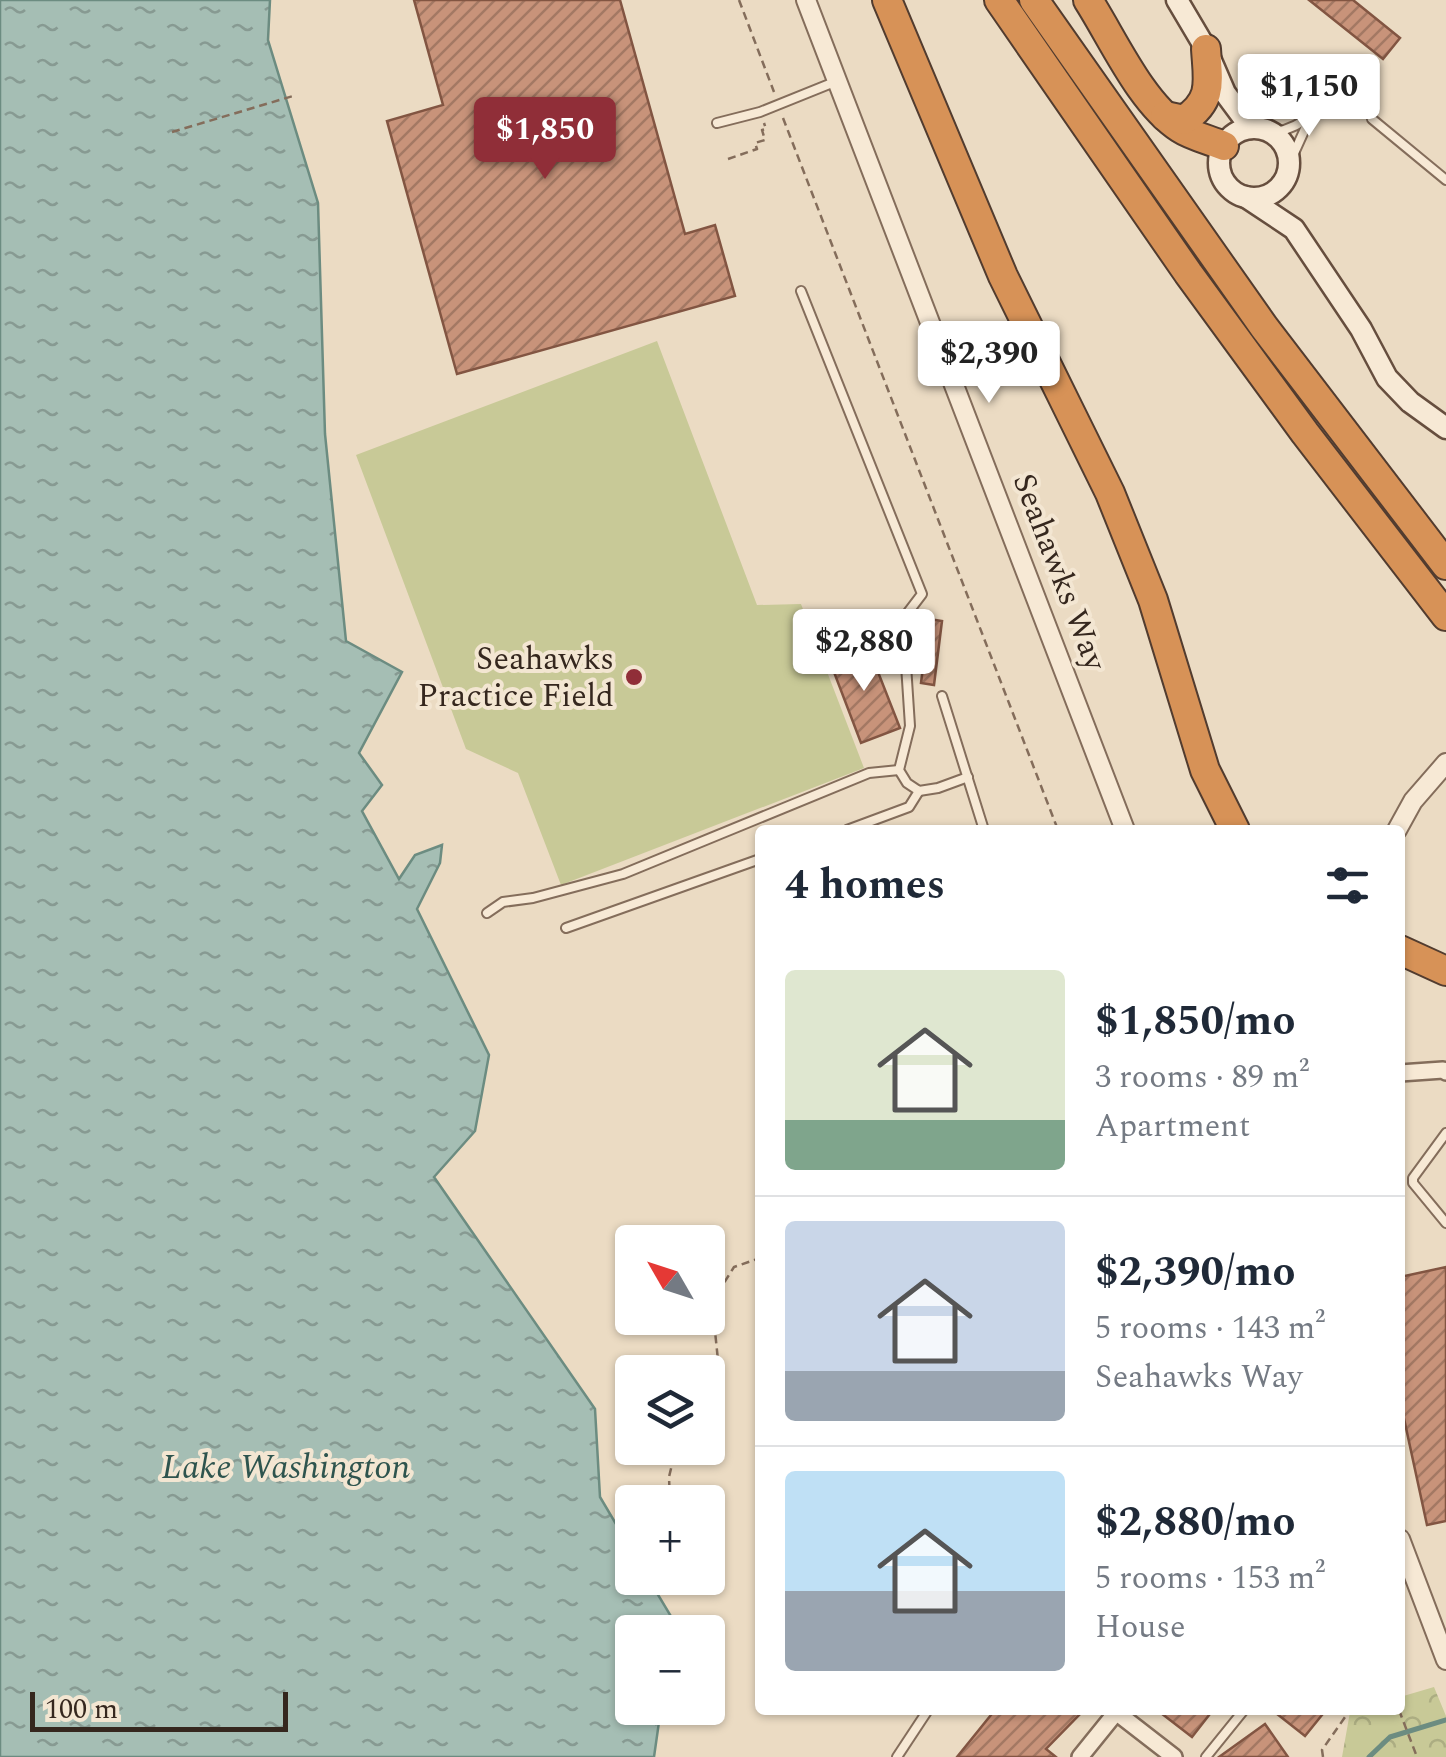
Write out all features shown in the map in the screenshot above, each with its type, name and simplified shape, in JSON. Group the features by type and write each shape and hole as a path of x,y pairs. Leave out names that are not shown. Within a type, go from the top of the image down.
{"highway":[{"path":"887,0 1003,276 1110,493 1153,600 1205,770 1231,825"},
{"path":"999,0 1200,289 1443,613"},
{"path":"1034,0 1264,327 1446,565"},
{"path":"1088,0 1164,116 1182,130 1226,143"},
{"path":"1164,116 1184,120 1200,110 1208,91 1206,49"},
{"path":"1405,952 1446,971"}],"main road":[{"path":"1176,0 1206,49 1225,94 1251,128 1274,133 1282,141 1294,229"},
{"path":"1225,94 1222,177 1228,186 1294,229 1361,329 1387,378 1410,402 1446,428"},
{"path":"1226,143 1251,128"},
{"path":"1246,197 1267,196 1286,172"}],"street":[{"name":"Seahawks Way","path":"806,0 1124,825"},
{"path":"1400,825 1413,800 1446,762"},
{"path":"1405,1073 1446,1072"},
{"path":"1405,1552 1446,1660"},
{"path":"1080,1757 1114,1715"},
{"path":"1122,1715 1174,1757"}],"lane":[{"path":"1286,172 1309,120 1353,71"},
{"path":"717,123 760,112 836,81"},
{"path":"1274,133 1309,120"},
{"path":"1372,120 1446,180"},
{"path":"801,290 922,594 903,619 910,726 899,770 907,783 919,791 968,776"},
{"path":"942,696 983,825"},
{"path":"487,913 503,902 623,874 869,773 899,770"},
{"path":"860,825 909,807 919,791"},
{"path":"566,928 755,860"},
{"path":"1446,1132 1413,1178 1446,1222"},
{"path":"897,1757 925,1715"},
{"path":"1206,1757 1240,1715"}],"path":[{"path":"738,0 774,93"},
{"path":"172,132 293,96"},
{"path":"728,159 757,150 756,144 765,140 760,112"},
{"path":"783,116 1056,825"},
{"path":"718,1355 712,1302 734,1267 755,1260"},
{"path":"1323,1757 1322,1750 1346,1715"},
{"path":"1401,1715 1417,1757"}],"green space":[{"name":"Seahawks Practice Field","path":"657,341 757,605 801,604 864,768 561,885 518,773 466,749 356,455"},
{"path":"1434,1687 1446,1716 1446,1757 1342,1757 1349,1715 1405,1715 1405,1696"}],"water":[{"name":"Lake Washington","path":"0,0 270,0 268,40 318,203 325,434 346,641 402,672 359,753 382,785 362,811 399,879 415,855 442,845 440,863 417,909 489,1055 475,1131 434,1177 595,1409 600,1497 615,1522 615,1595 658,1595 670,1615 615,1615 615,1725 659,1725 654,1757 0,1757"}],"building":[{"path":"414,0 620,0 685,234 715,225 735,296 457,374 387,121 443,105"},
{"path":"1309,0 1353,0 1400,38 1383,59"},
{"path":"929,619 942,621 934,685 921,683"},
{"path":"867,644 900,728 861,743 829,659"},
{"path":"1446,1267 1446,1521 1427,1525 1405,1423 1405,1276"},
{"path":"991,1715 1079,1715 1046,1749 1056,1757 957,1757"},
{"path":"1163,1715 1209,1715 1192,1737"},
{"path":"1278,1715 1322,1715 1305,1736"},
{"path":"1265,1724 1288,1757 1219,1757"}],"waterway":[{"path":"1369,1757 1390,1737 1446,1720"}],"place":[{"name":"Seahawks Practice Field","path":"634,677"}]}
